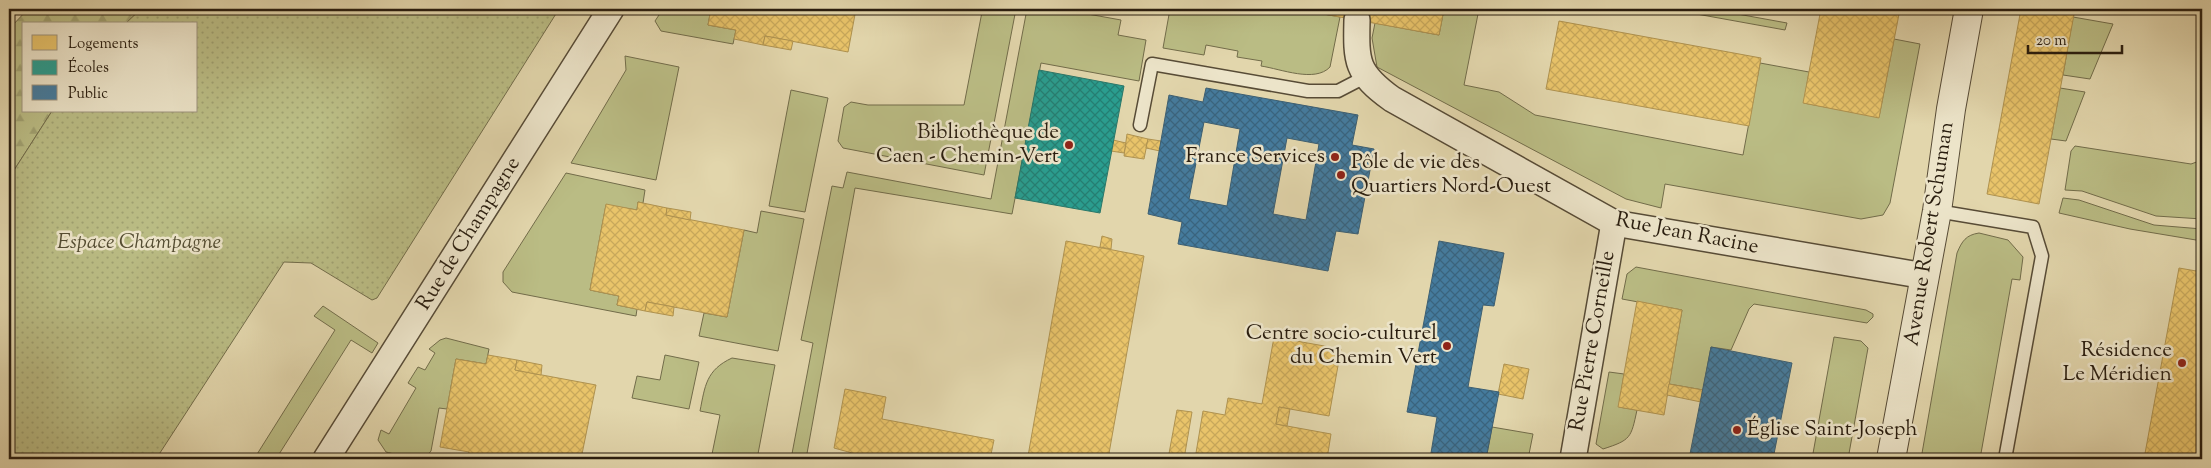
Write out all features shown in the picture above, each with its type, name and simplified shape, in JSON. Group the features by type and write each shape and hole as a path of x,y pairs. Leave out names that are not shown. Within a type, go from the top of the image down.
{"street":[{"name":"Rue de Champagne","path":"326,459 611,9"},
{"name":"Avenue Robert Schuman","path":"1891,459 1937,211 1951,109 1969,9"},
{"path":"1357,20 1356,43 1360,64 1365,77"},
{"name":"Rue Jean Racine","path":"1365,77 1392,99 1614,223 1925,276"},
{"name":"Rue Pierre Corneille","path":"1572,459 1614,223"}],"lane":[{"path":"1140,125 1152,64 1308,91 1338,91 1365,77"},
{"path":"1937,211 2033,227 2042,256 2005,459"}],"green space":[{"path":"28,9 141,9 127,22 22,22 22,112 51,112 9,178 9,29"},
{"name":"Espace Champagne","path":"141,9 559,9 377,298 372,300 311,263 284,262 156,459 9,459 9,178 51,112 198,112 198,22 127,22"},
{"path":"663,9 711,9 708,25 736,30 733,44 661,31 655,21"},
{"path":"978,9 1016,9 984,175 843,148 838,141 844,107 851,102 868,105 964,105 982,12"},
{"path":"1027,9 1060,9 1121,20 1118,35 1146,40 1139,81 1041,63 1012,214 855,188 806,459 791,459 813,343 801,340 832,186 843,188 847,172 991,199"},
{"path":"1170,9 1296,9 1340,17 1330,67 1324,72 1316,74 1297,74 1261,66 1262,61 1237,57 1238,51 1206,45 1204,55 1163,48"},
{"path":"1444,9 1479,9 1464,85 1499,92 1535,115 1743,155 1760,63 1809,72 1804,103 1879,117 1894,39 1920,44 1890,203 1883,215 1861,219 1665,184 1661,208 1626,199 1377,67 1372,38 1375,23 1439,35"},
{"path":"1680,9 1710,9 1787,23 1785,30 1680,11"},
{"path":"2073,17 2113,24 2090,79 2063,75"},
{"path":"625,56 679,67 656,180 571,163 626,70"},
{"path":"2060,88 2085,92 2066,141 2051,139"},
{"path":"791,90 828,98 805,212 769,206"},
{"path":"2075,146 2191,164 2202,160 2202,219 2156,216 2082,191 2065,190 2071,151"},
{"path":"566,173 645,190 643,203 638,202 637,210 606,205 590,290 619,296 617,305 637,309 636,316 512,292 503,282 503,272"},
{"path":"2063,198 2079,200 2154,225 2202,229 2202,241 2130,229 2059,213"},
{"path":"761,211 804,219 778,351 699,336 704,313 727,317 744,230 757,233"},
{"path":"1979,233 2008,240 2023,257 2020,280 2012,279 1980,459 1921,459 1957,253 1965,239"},
{"path":"1636,267 1866,310 1873,314 1873,317 1867,323 1754,304 1749,309 1731,350 1711,347 1703,390 1669,384 1682,310 1622,299 1627,274"},
{"path":"323,306 378,343 372,353 351,340 276,459 254,459 335,330 314,316"},
{"path":"1834,337 1861,341 1868,348 1848,459 1812,459"},
{"path":"446,338 489,349 486,364 456,359 447,409 439,408 431,451 427,455 410,458 386,452 378,440 381,430 389,434 416,388 408,383 418,367 425,370 435,353 429,349 440,340"},
{"path":"665,355 699,362 689,409 632,398 637,376 660,380"},
{"path":"732,358 775,365 757,459 711,459 720,415 700,411 705,386 712,373"},
{"path":"1609,372 1624,374 1619,407 1637,410 1633,427 1628,437 1619,443 1603,449 1596,444"},
{"path":"1492,427 1533,434 1528,459 1486,459"}],"building: Logements":[{"path":"711,9 856,9 848,52 765,36 763,45 734,39 736,30 708,25"},
{"path":"1296,9 1444,9 1439,35"},
{"path":"1821,9 1900,9 1879,118 1803,103"},
{"path":"2021,9 2075,9 2039,204 1987,194"},
{"path":"1559,21 1761,58 1749,126 1546,89"},
{"path":"765,36 793,41 791,50 763,45"},
{"path":"1127,134 1148,139 1144,159 1124,156"},
{"path":"1148,139 1161,141 1160,151 1146,148"},
{"path":"1113,140 1126,143 1124,153 1111,151"},
{"path":"638,202 667,208 666,215 744,230 727,317 647,302 645,311 617,305 619,296 590,290 606,204 637,210"},
{"path":"667,208 691,212 690,220 666,215"},
{"path":"1102,236 1112,239 1111,249 1100,247"},
{"path":"1066,241 1144,256 1108,459 1044,459 1028,456"},
{"name":"Résidence Le Méridien","path":"2179,268 2202,272 2201,459 2144,459"},
{"path":"1637,301 1682,310 1664,415 1618,407"},
{"path":"647,302 674,307 673,316 645,311"},
{"path":"1274,337 1341,349 1329,416 1279,407 1276,424 1331,434 1327,459 1195,459 1203,411 1225,415 1228,398 1262,404"},
{"path":"488,355 517,360 515,370 596,385 581,459 496,457 495,459 467,459 469,452 440,447 456,359 486,364"},
{"path":"517,360 542,365 541,375 515,370"},
{"path":"1504,364 1529,369 1523,399 1498,394"},
{"path":"1669,384 1703,390 1701,402 1667,395"},
{"path":"845,389 886,397 882,419 994,440 990,459 874,459 834,448"},
{"path":"1279,407 1290,409 1287,426 1276,424"},
{"path":"1177,410 1192,412 1184,459 1168,459"}],"building: Écoles":[{"name":"Bibliothèque de Caen - Chemin-Vert","path":"1039,70 1124,86 1100,213 1015,198"}],"building: Public":[{"name":"Pôle de vie des Quartiers Nord-Ouest","path":"1206,88 1358,115 1352,145 1374,149 1358,234 1336,231 1328,271 1178,244 1182,222 1148,214 1169,95 1203,102","holes":["1204,122 1240,129 1227,206 1189,199","1287,138 1319,144 1306,220 1273,214"]},
{"name":"Centre socio-culturel du Chemin Vert","path":"1439,241 1504,253 1494,306 1483,305 1468,387 1499,392 1486,459 1430,459 1437,417 1407,412"},
{"name":"Église Saint-Joseph","path":"1711,347 1792,363 1773,459 1689,459"}],"place":[{"name":"Bibliothèque de Caen - Chemin-Vert","path":"1069,145"},
{"name":"France Services","path":"1335,157"},
{"name":"Pôle de vie des Quartiers Nord-Ouest","path":"1341,175"},
{"name":"Centre socio-culturel du Chemin Vert","path":"1447,346"},
{"name":"Résidence Le Méridien","path":"2182,363"},
{"name":"Église Saint-Joseph","path":"1737,430"}]}
